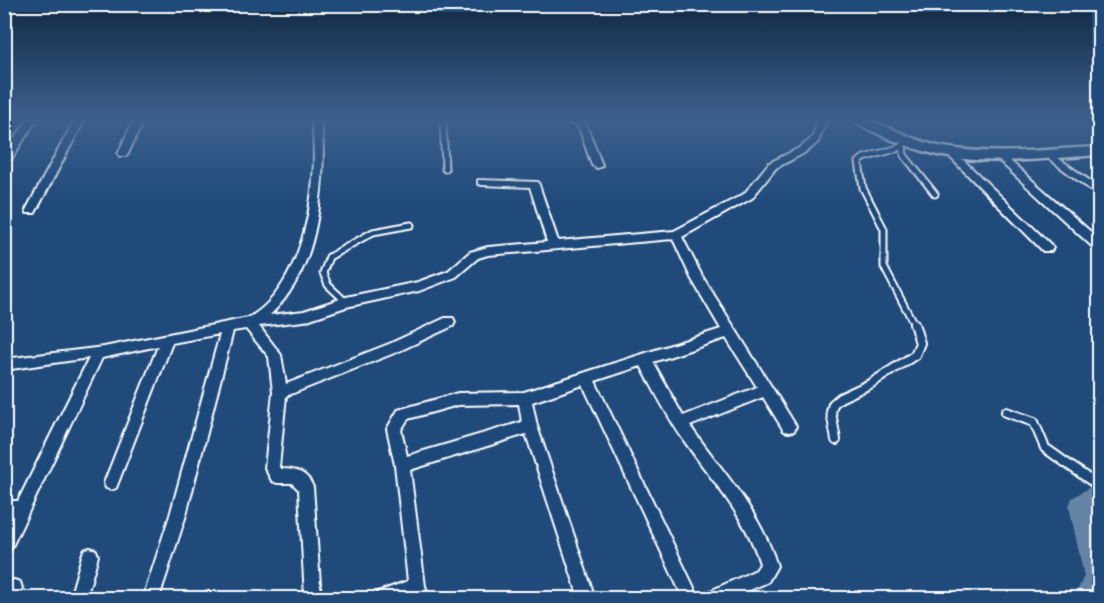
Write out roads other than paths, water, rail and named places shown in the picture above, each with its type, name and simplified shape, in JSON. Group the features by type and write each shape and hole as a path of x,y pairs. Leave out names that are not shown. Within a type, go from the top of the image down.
{"main road":[{"path":"920,147 951,153 998,155 1100,151"}],"street":[{"path":"4,164 14,147"},
{"path":"32,210 65,147"},
{"path":"123,154 126,147"},
{"path":"252,323 275,303 298,271 307,247 316,203 319,147"},
{"path":"590,147 597,165"},
{"path":"4,365 101,351 252,323 304,316 346,302 419,286 443,278 452,274 474,255 488,251 676,235 748,196 768,169 806,147"},
{"path":"951,153 1047,248"},
{"path":"1047,153 1098,192"},
{"path":"998,155 1100,247"},
{"path":"482,182 534,184 554,244"},
{"path":"676,235 697,278 789,426"},
{"path":"280,392 393,348 449,322"},
{"path":"252,323 275,355 280,392 272,468 277,476 295,476 306,487 313,598"},
{"path":"151,598 178,515 228,328"},
{"path":"384,598 419,592 402,465 394,429 403,414 458,399 524,398 729,332"},
{"path":"111,483 167,340"},
{"path":"4,545 91,366 101,351"},
{"path":"644,359 680,423 745,516 768,558 770,566 762,576 714,598"},
{"path":"587,378 691,598"},
{"path":"680,423 766,390"},
{"path":"524,398 530,426 587,598"},
{"path":"402,465 530,426"},
{"path":"4,509 21,508"},
{"path":"78,598 90,556"}],"lane":[{"path":"444,147 445,170"},
{"path":"836,440 831,412 833,404 840,398 870,384 915,355 920,343 916,327 884,267 882,258 885,233 858,170 859,162 864,158 894,147"},
{"path":"903,147 904,154 935,194"},
{"path":"346,302 328,285 323,273 329,257 373,232 411,225"},
{"path":"1006,412 1034,422 1044,448 1100,488"}],"waterway":[{"path":"1086,598 1097,578 1080,506 1100,492"}]}
